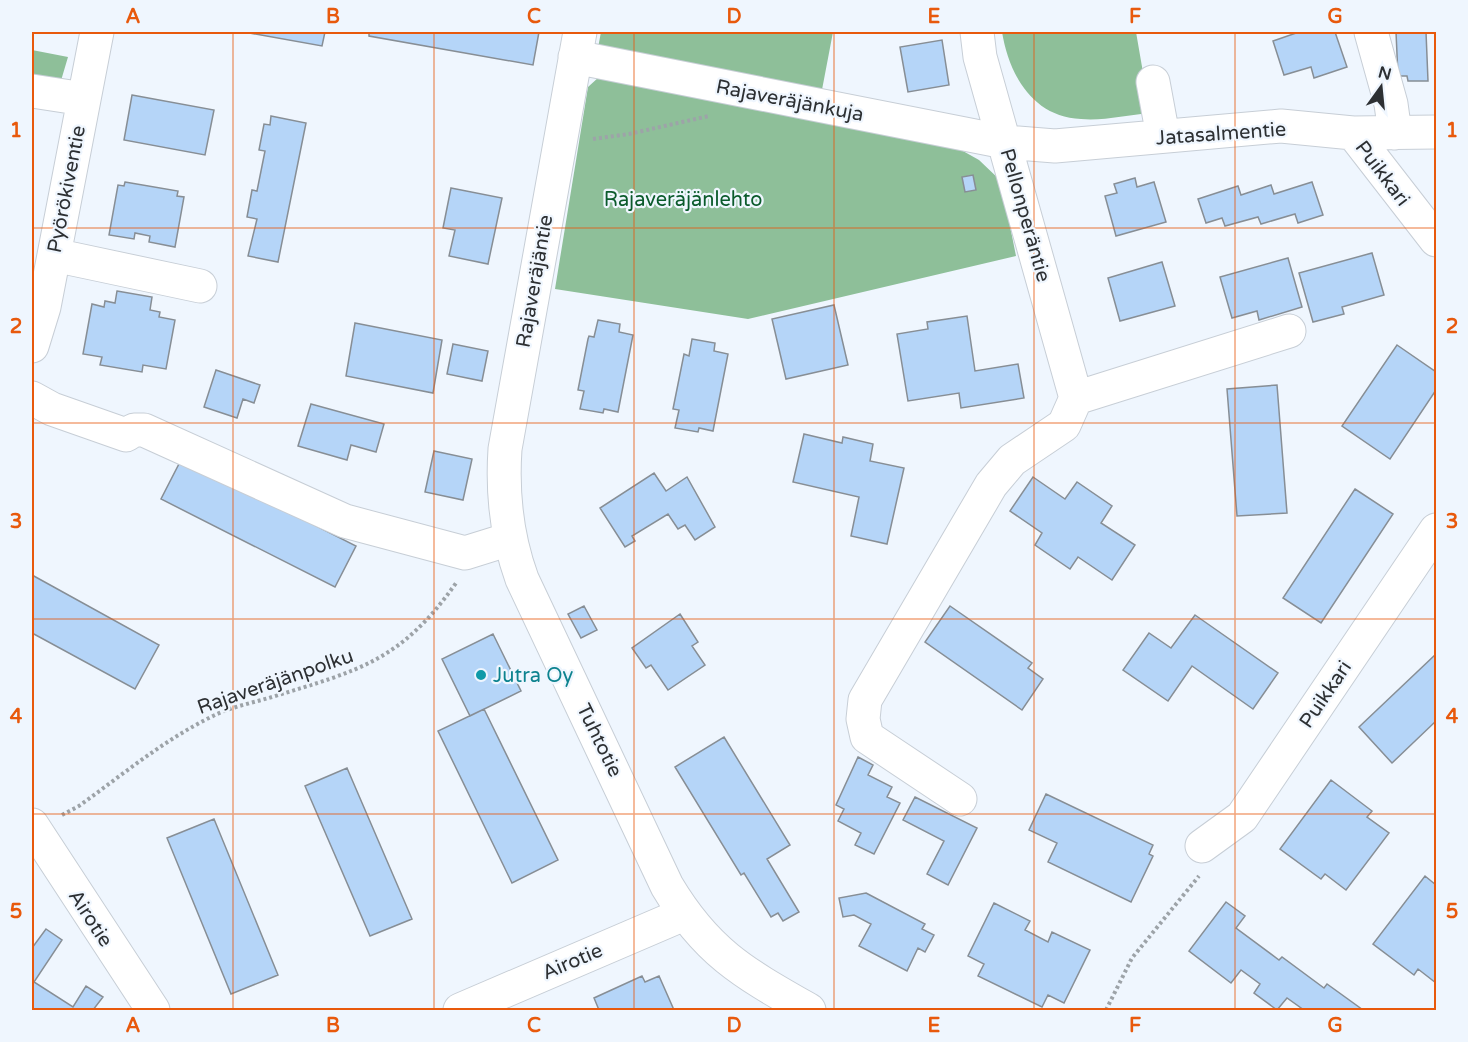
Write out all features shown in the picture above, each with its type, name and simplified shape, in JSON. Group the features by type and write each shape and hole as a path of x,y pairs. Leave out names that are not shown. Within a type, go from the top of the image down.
{"street":[{"name":"Pyörökiventie","path":"32,346 44,307 97,32"},
{"name":"Pellonperäntie","path":"976,32 980,57 1076,398"},
{"path":"1371,32 1391,104 1395,133"},
{"name":"Rajaveräjänkuja","path":"578,44 760,94 1005,142"},
{"name":"Rajaveräjäntie","path":"509,535 503,489 505,449 554,167 578,44"},
{"path":"1153,82 1163,136"},
{"path":"32,91 84,99"},
{"name":"Jatasalmentie","path":"1005,142 1055,146 1281,126 1353,133 1437,132"},
{"name":"Puikkari","path":"1353,133 1437,240"},
{"path":"54,255 200,286"},
{"path":"960,799 867,737 863,719 865,700 991,484 1012,460 1064,425 1076,398 1289,331"},
{"path":"32,398 52,409 126,435 134,430 144,430 345,521 465,553 509,535"},
{"name":"Puikkari","path":"1202,846 1242,817 1437,530"},
{"name":"Tuhtotie","path":"509,535 522,579 668,886 684,914 709,944 747,975 809,1011"},
{"name":"Airotie","path":"45,821 153,1011"},
{"name":"Airotie","path":"460,1011 684,914"}],"path":[{"path":"554,167 584,140 629,134 720,114 760,94"},
{"name":"Rajaveräjänpolku","path":"45,821 79,806 184,731 214,715 355,670 383,658 406,641 429,618 457,580"},
{"path":"1106,1011 1132,958 1199,877 1202,846"}],"green space":[{"path":"601,32 833,32 821,95 597,53"},
{"path":"1002,32 1136,32 1150,113 1107,119 1081,119 1049,110 1036,102 1017,77 1005,48"},
{"path":"32,50 68,57 60,84 32,79"},
{"name":"Rajaveräjänlehto","path":"599,77 954,146 979,160 1001,181 1016,256 748,319 555,289 588,87"}],"building":[{"path":"244,32 325,32 322,46"},
{"path":"369,32 539,32 533,65 369,36"},
{"path":"1299,32 1335,32 1347,67 1314,78 1311,67 1284,75 1273,41"},
{"path":"1396,32 1426,32 1428,81 1408,81 1407,76 1398,76"},
{"path":"942,40 949,85 908,92 900,47"},
{"path":"132,95 214,110 205,155 124,140"},
{"path":"271,116 306,123 278,262 248,256 257,219 247,217 252,190 257,191 265,151 259,150 264,124 270,125"},
{"path":"973,175 976,190 965,192 962,177"},
{"path":"1135,178 1137,187 1154,182 1166,222 1116,236 1105,196 1117,193 1114,184"},
{"path":"125,182 178,191 177,196 184,197 175,247 149,242 150,236 135,233 134,239 109,235 118,185 124,186"},
{"path":"1312,182 1323,215 1298,223 1295,214 1261,224 1258,217 1225,226 1222,218 1206,223 1198,199 1238,186 1241,195 1271,185 1274,194"},
{"path":"451,188 502,198 488,264 449,256 455,230 443,228"},
{"path":"1372,253 1384,295 1342,307 1344,314 1313,322 1299,273"},
{"path":"1288,258 1302,307 1259,320 1257,311 1232,318 1220,277"},
{"path":"1162,262 1175,306 1120,321 1108,278"},
{"path":"117,291 152,297 150,310 160,312 159,317 175,320 166,369 143,365 142,372 100,365 102,357 83,354 92,304 104,307 105,301 115,303"},
{"path":"834,305 848,365 786,379 772,319"},
{"path":"967,316 975,371 1018,364 1024,398 961,408 959,393 908,401 897,334 928,329 927,322"},
{"path":"598,320 620,324 619,332 633,335 618,412 604,409 603,413 580,409 584,391 578,390 588,339 589,336 594,337"},
{"path":"355,323 442,340 433,393 346,376"},
{"path":"692,339 715,343 714,351 728,354 713,431 699,428 698,432 675,428 679,410 673,409 684,354 689,356"},
{"path":"453,344 488,351 482,381 447,374"},
{"path":"1397,345 1436,372 1436,390 1390,459 1342,426"},
{"path":"216,370 260,385 254,403 243,399 237,418 204,407"},
{"path":"1277,385 1287,513 1237,516 1227,389"},
{"path":"311,404 384,424 376,452 351,445 347,460 298,446"},
{"path":"804,434 842,443 843,437 873,444 870,461 904,468 887,544 851,536 859,497 793,482"},
{"path":"434,451 472,459 463,500 425,492"},
{"path":"182,458 356,546 335,587 161,499"},
{"path":"654,473 666,491 687,477 715,527 695,540 685,525 678,529 668,514 632,536 635,541 625,547 600,508"},
{"path":"1033,477 1065,499 1077,482 1112,506 1101,523 1135,545 1112,580 1078,557 1070,569 1035,545 1042,533 1010,511"},
{"path":"1355,489 1393,514 1321,623 1283,598"},
{"path":"32,575 159,645 135,689 32,633"},
{"path":"584,606 597,630 581,638 568,614"},
{"path":"950,606 1032,663 1028,668 1043,679 1022,710 925,642"},
{"path":"680,614 698,642 692,646 705,665 668,690 651,665 646,668 632,648"},
{"path":"1195,615 1278,673 1253,709 1192,666 1168,701 1123,670 1149,633 1171,648"},
{"name":"Jutra Oy","path":"493,634 521,691 470,716 442,659"},
{"path":"1436,654 1436,721 1392,763 1359,727"},
{"path":"484,709 558,860 512,883 438,731"},
{"path":"724,737 790,845 767,859 799,912 783,921 778,913 771,917 744,873 741,875 675,767"},
{"path":"858,757 873,765 868,775 892,787 887,797 900,803 874,854 855,845 861,833 838,821 844,809 836,805"},
{"path":"347,768 412,919 370,936 305,786"},
{"path":"1331,780 1372,811 1367,817 1389,833 1346,890 1325,874 1321,879 1280,849"},
{"path":"1046,794 1153,845 1149,854 1153,856 1131,902 1048,862 1057,843 1029,830"},
{"path":"915,797 977,828 948,885 927,874 944,841 903,820"},
{"path":"214,819 278,975 231,994 167,838"},
{"path":"1425,876 1436,885 1436,983 1418,969 1414,975 1373,944"},
{"path":"866,893 925,924 922,929 934,935 925,952 918,948 907,971 859,946 871,924 854,915 843,917 839,898"},
{"path":"1226,902 1245,916 1236,928 1279,960 1282,957 1324,988 1327,984 1363,1010 1304,1010 1287,998 1277,1010 1254,993 1260,984 1241,970 1231,983 1189,951"},
{"path":"994,903 1030,921 1025,930 1048,942 1052,932 1090,950 1064,1003 1048,995 1042,1007 978,976 984,964 968,956"},
{"path":"46,929 62,940 34,982 73,1007 86,986 103,997 93,1010 32,1010 32,948"},
{"path":"642,976 645,982 659,976 674,1010 599,1010 594,998"}],"place":[{"name":"Jutra Oy","path":"481,675"}]}
